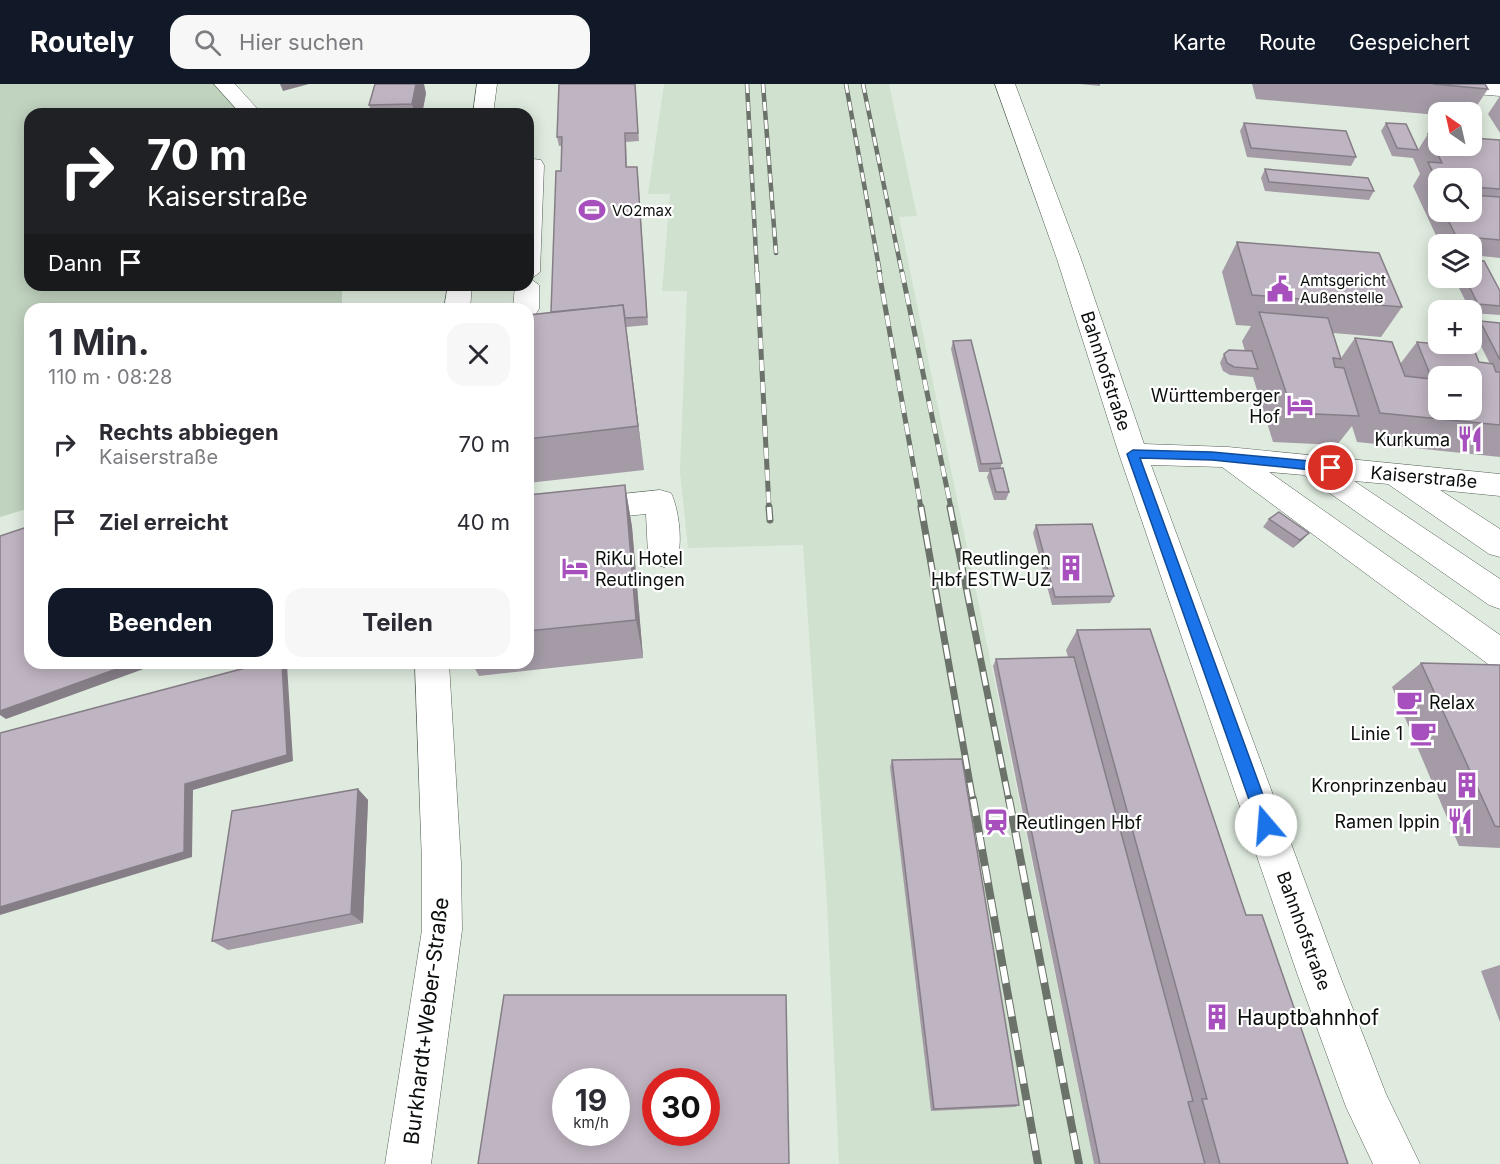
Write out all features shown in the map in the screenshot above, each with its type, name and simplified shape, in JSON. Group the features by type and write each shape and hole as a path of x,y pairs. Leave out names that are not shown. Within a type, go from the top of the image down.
{"street":[{"path":"224,84 246,108"},
{"path":"484,108 487,84"},
{"name":"Bahnhofstraße","path":"1005,84 1086,308 1133,454 1323,987 1369,1107 1397,1164"},
{"path":"1426,84 1500,90"},
{"name":"Kaiserstraße","path":"1133,454 1228,457 1493,488"},
{"path":"1228,457 1500,654"},
{"path":"1310,465 1500,596"},
{"path":"1395,475 1500,545"},
{"path":"534,514 660,501 664,555"},
{"name":"Burkhardt+Weber-Straße","path":"408,1164 442,930 443,896 433,728 433,669"}],"shaded area":[{"path":"0,84 222,84 244,108 24,108 24,291 342,291 342,303 24,303 24,510 0,517"},
{"path":"664,84 889,84 917,216 899,217 1094,1164 839,1164 827,902 803,545 688,548 680,472 687,291 662,291 670,194 648,194"}],"building":[{"path":"375,84 416,84 412,104 369,105"},
{"path":"559,84 635,84 638,133 625,133 626,167 637,167 647,317 625,318 623,305 551,312 556,171 561,171 562,137 557,137"},
{"path":"1433,84 1485,84 1488,89"},
{"path":"1244,123 1346,131 1356,157 1251,148"},
{"path":"1386,123 1406,124 1418,150 1397,148"},
{"path":"1482,139 1500,140 1500,189 1482,188 1482,168 1431,168 1428,162 1442,163 1439,156 1482,156"},
{"path":"1265,169 1368,178 1374,191 1269,182"},
{"path":"1482,196 1500,197 1500,240 1482,238 1482,234 1455,234 1449,222 1482,222"},
{"path":"1237,242 1379,253 1402,307 1252,295"},
{"path":"1482,261 1484,261 1500,291 1500,306 1482,304 1482,300 1476,300 1470,288 1482,288"},
{"path":"623,305 638,426 534,438 534,314"},
{"path":"1259,312 1328,318 1341,359 1333,358 1335,367 1344,368 1359,416 1293,413"},
{"path":"1482,321 1500,323 1500,360 1482,325"},
{"path":"1355,338 1392,342 1405,376 1428,379 1428,418 1380,413"},
{"path":"971,340 1002,463 981,464 953,341"},
{"path":"1417,342 1428,343 1428,354 1476,354 1479,362 1493,364 1496,372 1500,372 1500,425 1450,420 1482,420 1482,366 1428,366 1428,369"},
{"path":"1229,350 1252,351 1258,369 1234,367 1227,363 1224,354"},
{"path":"1003,468 1009,492 996,492 990,469"},
{"path":"625,485 636,620 534,630 534,494"},
{"path":"1279,512 1309,533 1300,540 1269,519"},
{"name":"Reutlingen Hbf ESTW-UZ","path":"1092,524 1114,596 1055,597 1036,525"},
{"path":"24,528 24,669 116,669 0,711 0,536"},
{"path":"1150,629 1246,915 1262,915 1348,1164 1220,1164 1202,1099 1207,1099 1077,630"},
{"path":"1074,657 1193,1101 1188,1102 1205,1164 1100,1164 996,659"},
{"path":"1421,663 1500,665 1500,827 1495,826"},
{"path":"241,669 282,669 287,755 185,784 184,852 0,907 0,733"},
{"path":"962,759 1019,1105 934,1109 892,760"},
{"path":"358,789 351,914 212,941 232,811"},
{"path":"504,995 786,995 789,1164 478,1164"}],"railway":[{"path":"747,84 757,273"},
{"path":"763,84 776,253"},
{"path":"846,84 880,273"},
{"path":"863,84 902,273"},
{"path":"757,272 769,508"},
{"path":"879,272 921,508"},
{"path":"902,272 951,508"},
{"path":"769,507 770,520"},
{"path":"921,507 973,801"},
{"path":"950,507 1009,801"},
{"path":"973,799 1038,1164"},
{"path":"1009,799 1079,1164"}],"place":[{"name":"VO2max","path":"592,210"},
{"name":"Amtsgericht Außenstelle","path":"1280,289"},
{"name":"Württemberger Hof","path":"1300,405"},
{"name":"Kurkuma","path":"1470,439"},
{"name":"RiKu Hotel Reutlingen","path":"575,568"},
{"name":"Reutlingen Hbf ESTW-UZ","path":"1071,568"},
{"name":"Relax","path":"1409,702"},
{"name":"Linie 1","path":"1423,733"},
{"name":"Kronprinzenbau","path":"1467,785"},
{"name":"Ramen Ippin","path":"1460,821"},
{"name":"Reutlingen Hbf","path":"996,822"},
{"name":"Hauptbahnhof","path":"1217,1017"}],"route":[{"path":"1266,825 1133,454 1228,457 1331,468"}]}
